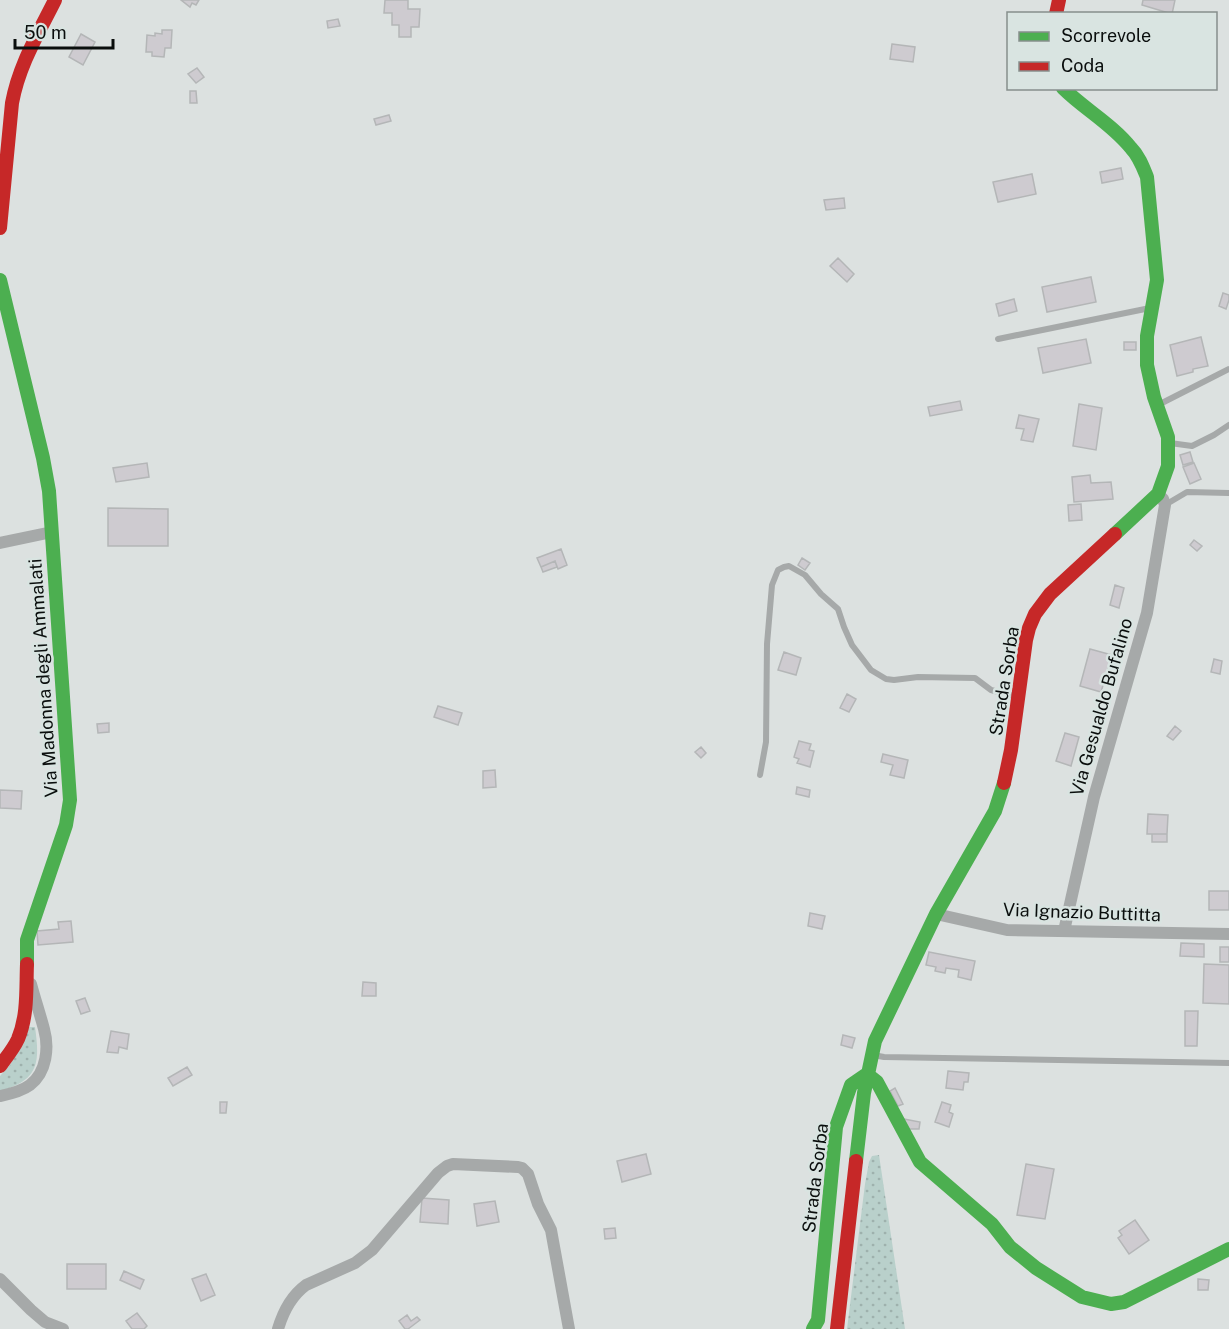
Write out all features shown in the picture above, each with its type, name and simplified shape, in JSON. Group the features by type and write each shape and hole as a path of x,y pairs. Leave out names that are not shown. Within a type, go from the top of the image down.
{"street":[{"path":"0,228 5,132 19,74 55,0"},
{"name":"Strada Sorba","path":"813,1329 818,1320 836,1127 851,1085 867,1074 875,1041 936,914 995,811 1011,750 1029,628 1040,606 1050,594 1162,499 1168,466 1169,443 1147,370 1146,356 1157,280 1147,177 1129,144 1074,100 1066,90"},
{"name":"Via Madonna degli Ammalati","path":"0,280 49,491 70,800 66,825 27,940 26,1001 23,1020 18,1039 0,1066"},
{"name":"Via Gesualdo Bufalino","path":"1064,931 1094,797 1147,613 1162,499"},
{"path":"0,543 52,532"},
{"name":"Via Ignazio Buttitta","path":"936,914 1007,930 1229,934"},
{"path":"0,1096 11,1094 30,1085 39,1076 44,1064 45,1030 35,1001 27,965"},
{"path":"837,1329 867,1074 877,1082 920,1162 992,1224 1010,1247 1035,1268 1082,1297 1111,1304 1124,1302 1229,1249"},
{"path":"278,1329 287,1306 300,1289 306,1284 355,1263 367,1254 438,1173 453,1164 518,1167 528,1174 538,1204 551,1230 569,1329"},
{"path":"0,1280 45,1322 63,1329"}],"lane":[{"path":"998,339 1153,307"},
{"path":"1157,405 1229,369"},
{"path":"1169,443 1192,446 1229,425"},
{"path":"1162,499 1186,492 1229,494"},
{"path":"760,775 766,742 767,645 772,585 778,570 784,567 789,566 805,576 820,594 838,609 852,645 872,670 886,679 975,678 991,690 1018,698"},
{"path":"872,1054 884,1057 1229,1063"}],"green space":[{"path":"29,1027 35,1027 37,1040 34,1068 23,1081 0,1091 0,1076 10,1065"},
{"path":"879,1155 905,1329 847,1329 869,1162 872,1156"}],"building":[{"path":"181,0 199,0 196,5 192,3 190,7"},
{"path":"385,0 408,0 408,9 420,9 419,27 411,27 411,37 399,37 399,25 392,25 392,13 384,13"},
{"path":"1143,0 1175,0 1172,12 1142,5"},
{"path":"338,19 340,26 328,28 327,21"},
{"path":"162,30 172,30 171,48 165,48 164,57 152,56 152,52 146,52 147,35 162,34"},
{"path":"81,34 95,42 83,65 69,57"},
{"path":"892,44 915,47 913,62 890,59"},
{"path":"197,68 204,77 196,83 188,74"},
{"path":"190,91 196,91 197,103 190,103"},
{"path":"389,115 391,121 376,125 374,119"},
{"path":"1121,168 1123,179 1102,183 1100,172"},
{"path":"1032,174 1036,194 998,202 993,182"},
{"path":"844,198 845,208 826,210 824,200"},
{"path":"838,258 854,274 847,282 830,266"},
{"path":"1091,277 1096,302 1047,312 1042,287"},
{"path":"1223,293 1229,295 1226,309 1219,306"},
{"path":"1014,299 1017,311 999,316 996,304"},
{"path":"1201,337 1208,366 1177,376 1170,345"},
{"path":"1086,339 1091,363 1043,373 1038,348"},
{"path":"1124,342 1136,342 1136,350 1124,350"},
{"path":"960,401 962,410 930,416 928,407"},
{"path":"1079,404 1102,408 1096,450 1073,446"},
{"path":"1019,415 1039,419 1033,442 1021,440 1024,429 1016,428"},
{"path":"1190,452 1193,462 1183,465 1180,455"},
{"path":"147,463 149,477 116,482 113,468"},
{"path":"1194,463 1201,479 1190,484 1183,467"},
{"path":"1090,475 1091,483 1111,482 1113,499 1074,502 1072,477"},
{"path":"1081,504 1082,520 1069,521 1068,505"},
{"path":"108,508 168,509 168,546 108,546"},
{"path":"1194,540 1202,546 1197,551 1190,545"},
{"path":"561,549 567,565 558,569 555,561 541,567 537,558"},
{"path":"802,558 810,563 805,570 798,565"},
{"path":"555,561 557,567 543,572 541,567"},
{"path":"1115,585 1124,588 1119,608 1110,605"},
{"path":"1090,649 1112,655 1101,692 1080,686"},
{"path":"784,652 801,658 796,675 778,670"},
{"path":"1214,659 1222,661 1220,674 1211,672"},
{"path":"847,694 856,699 849,712 840,708"},
{"path":"438,706 462,713 458,725 434,717"},
{"path":"109,723 109,732 98,733 97,724"},
{"path":"1175,726 1181,731 1173,740 1167,736"},
{"path":"1065,733 1079,737 1071,766 1056,761"},
{"path":"799,741 811,744 809,750 814,751 810,767 797,763 799,759 794,757"},
{"path":"701,747 706,753 701,758 695,752"},
{"path":"883,754 908,760 904,778 890,775 893,765 881,762"},
{"path":"495,770 496,787 483,788 483,771"},
{"path":"797,787 810,790 809,797 796,794"},
{"path":"0,790 22,791 21,809 0,808"},
{"path":"1148,814 1168,815 1167,834 1147,834"},
{"path":"1152,834 1167,834 1167,842 1152,842"},
{"path":"1209,891 1229,891 1229,910 1209,910"},
{"path":"810,913 825,916 822,929 808,926"},
{"path":"71,921 73,942 38,945 37,931 59,929 58,922"},
{"path":"1181,943 1204,944 1204,957 1180,956"},
{"path":"1220,947 1229,947 1229,962 1220,962"},
{"path":"929,952 975,961 971,980 958,977 959,970 946,968 945,973 935,971 936,967 926,965"},
{"path":"1204,964 1229,965 1229,1004 1203,1003"},
{"path":"363,982 376,983 376,996 362,996"},
{"path":"85,998 90,1011 81,1014 76,1001"},
{"path":"1185,1011 1198,1011 1197,1046 1185,1046"},
{"path":"111,1031 129,1034 127,1049 119,1047 118,1053 107,1052"},
{"path":"843,1035 855,1038 852,1048 841,1045"},
{"path":"187,1067 192,1075 173,1086 168,1078"},
{"path":"948,1071 969,1073 968,1082 964,1082 963,1090 946,1088"},
{"path":"895,1088 903,1104 898,1106 890,1091"},
{"path":"220,1102 227,1102 226,1113 220,1113"},
{"path":"942,1102 951,1105 949,1112 953,1114 949,1127 935,1122"},
{"path":"904,1119 920,1122 919,1129 907,1129"},
{"path":"646,1154 651,1174 622,1182 617,1161"},
{"path":"1026,1164 1054,1169 1045,1219 1017,1215"},
{"path":"422,1198 449,1200 448,1224 420,1222"},
{"path":"495,1201 499,1222 477,1226 474,1204"},
{"path":"1135,1220 1149,1240 1129,1254 1118,1238 1122,1235 1119,1231"},
{"path":"615,1228 616,1238 605,1239 604,1229"},
{"path":"67,1264 106,1264 106,1289 67,1289"},
{"path":"124,1271 144,1280 140,1289 120,1280"},
{"path":"206,1274 215,1295 201,1301 192,1279"},
{"path":"1198,1279 1209,1280 1208,1290 1198,1290"},
{"path":"137,1313 147,1326 144,1329 132,1329 126,1321"},
{"path":"407,1315 411,1321 417,1317 420,1320 405,1329 399,1321"}],"traffic: fast":[{"path":"1065,90 1123,139 1136,154 1147,177 1157,280 1147,336 1147,365 1154,397 1168,437 1168,466 1158,494 1115,534"},
{"path":"0,280 49,491 70,800 66,825 27,940 27,964"},
{"path":"856,1161 864,1093 875,1041 936,914 995,811 1004,783"},
{"path":"867,1074 877,1082 920,1162 992,1224 1010,1247 1036,1268 1082,1297 1111,1304 1124,1302 1229,1249"},
{"path":"813,1329 818,1320 836,1127 851,1085 867,1074"}],"traffic: jam":[{"path":"0,228 15,89 30,50 55,0"},
{"path":"1056,12 1059,0"},
{"path":"1004,783 1011,750 1026,640 1035,614 1050,594 1115,534"},
{"path":"0,1066 14,1046 21,1030 26,1002 27,964"},
{"path":"837,1329 856,1161"}]}
